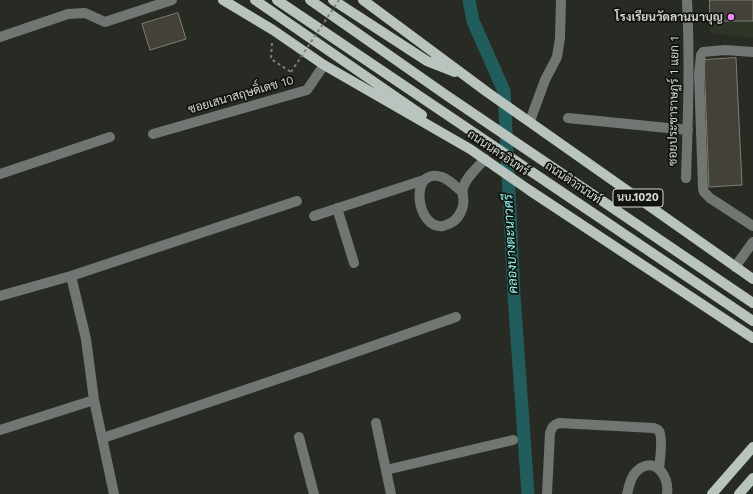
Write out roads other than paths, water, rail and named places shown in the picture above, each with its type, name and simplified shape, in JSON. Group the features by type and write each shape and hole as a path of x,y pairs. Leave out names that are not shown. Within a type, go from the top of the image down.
{"main road":[{"name":"ถนนนครอินทร์","path":"223,0 273,30 324,65 485,159 529,190 753,338"},
{"path":"255,0 447,131 453,139"},
{"name":"ถนนติวานนท์","path":"277,0 753,321"},
{"name":"ถนนติวานนท์","path":"310,0 446,95 753,303"},
{"path":"333,0 427,61 466,76"},
{"name":"นบ.1020","path":"363,0 527,120 753,279"},
{"path":"736,326 753,344"},
{"path":"712,494 753,447"},
{"path":"739,494 753,478"}],"street":[{"path":"0,37 68,14 85,13 105,22 172,0"},
{"path":"527,120 557,57 560,38 561,0"},
{"name":"ซอยประชาราษฎร์ 1 แยก 1","path":"686,178 689,26 687,0"},
{"path":"753,52 725,50 703,52 700,55 699,74 702,183 704,192 710,198 753,226"},
{"name":"ซอยเสนาสฤษดิ์เดช 10","path":"153,134 307,90 324,65"},
{"path":"568,118 688,130"},
{"path":"0,174 110,137"},
{"path":"462,192 466,182 485,159"},
{"path":"314,216 431,177 443,177 462,192 464,198 463,207 456,220 449,225 432,225 424,214 420,200 421,186 424,180"},
{"path":"0,296 71,276 297,201"},
{"path":"337,208 354,263"},
{"path":"735,267 753,242"},
{"path":"71,276 86,339 94,400 114,494"},
{"path":"103,438 456,317"},
{"path":"0,430 94,400"},
{"path":"376,423 391,494"},
{"path":"547,494 550,433 554,424 646,427 657,429 660,432 661,438 659,469"},
{"path":"299,437 314,494"},
{"path":"386,470 513,440"},
{"path":"627,494 630,481 635,473 642,468 654,466 659,469 667,481 667,494"}],"waterway":[{"name":"คลองบางตะนาวศรี","path":"469,0 473,21 504,91 514,295 528,494"}],"place":[{"name":"โรงเรียนวัดลานนาบุญ","path":"731,17"}]}
